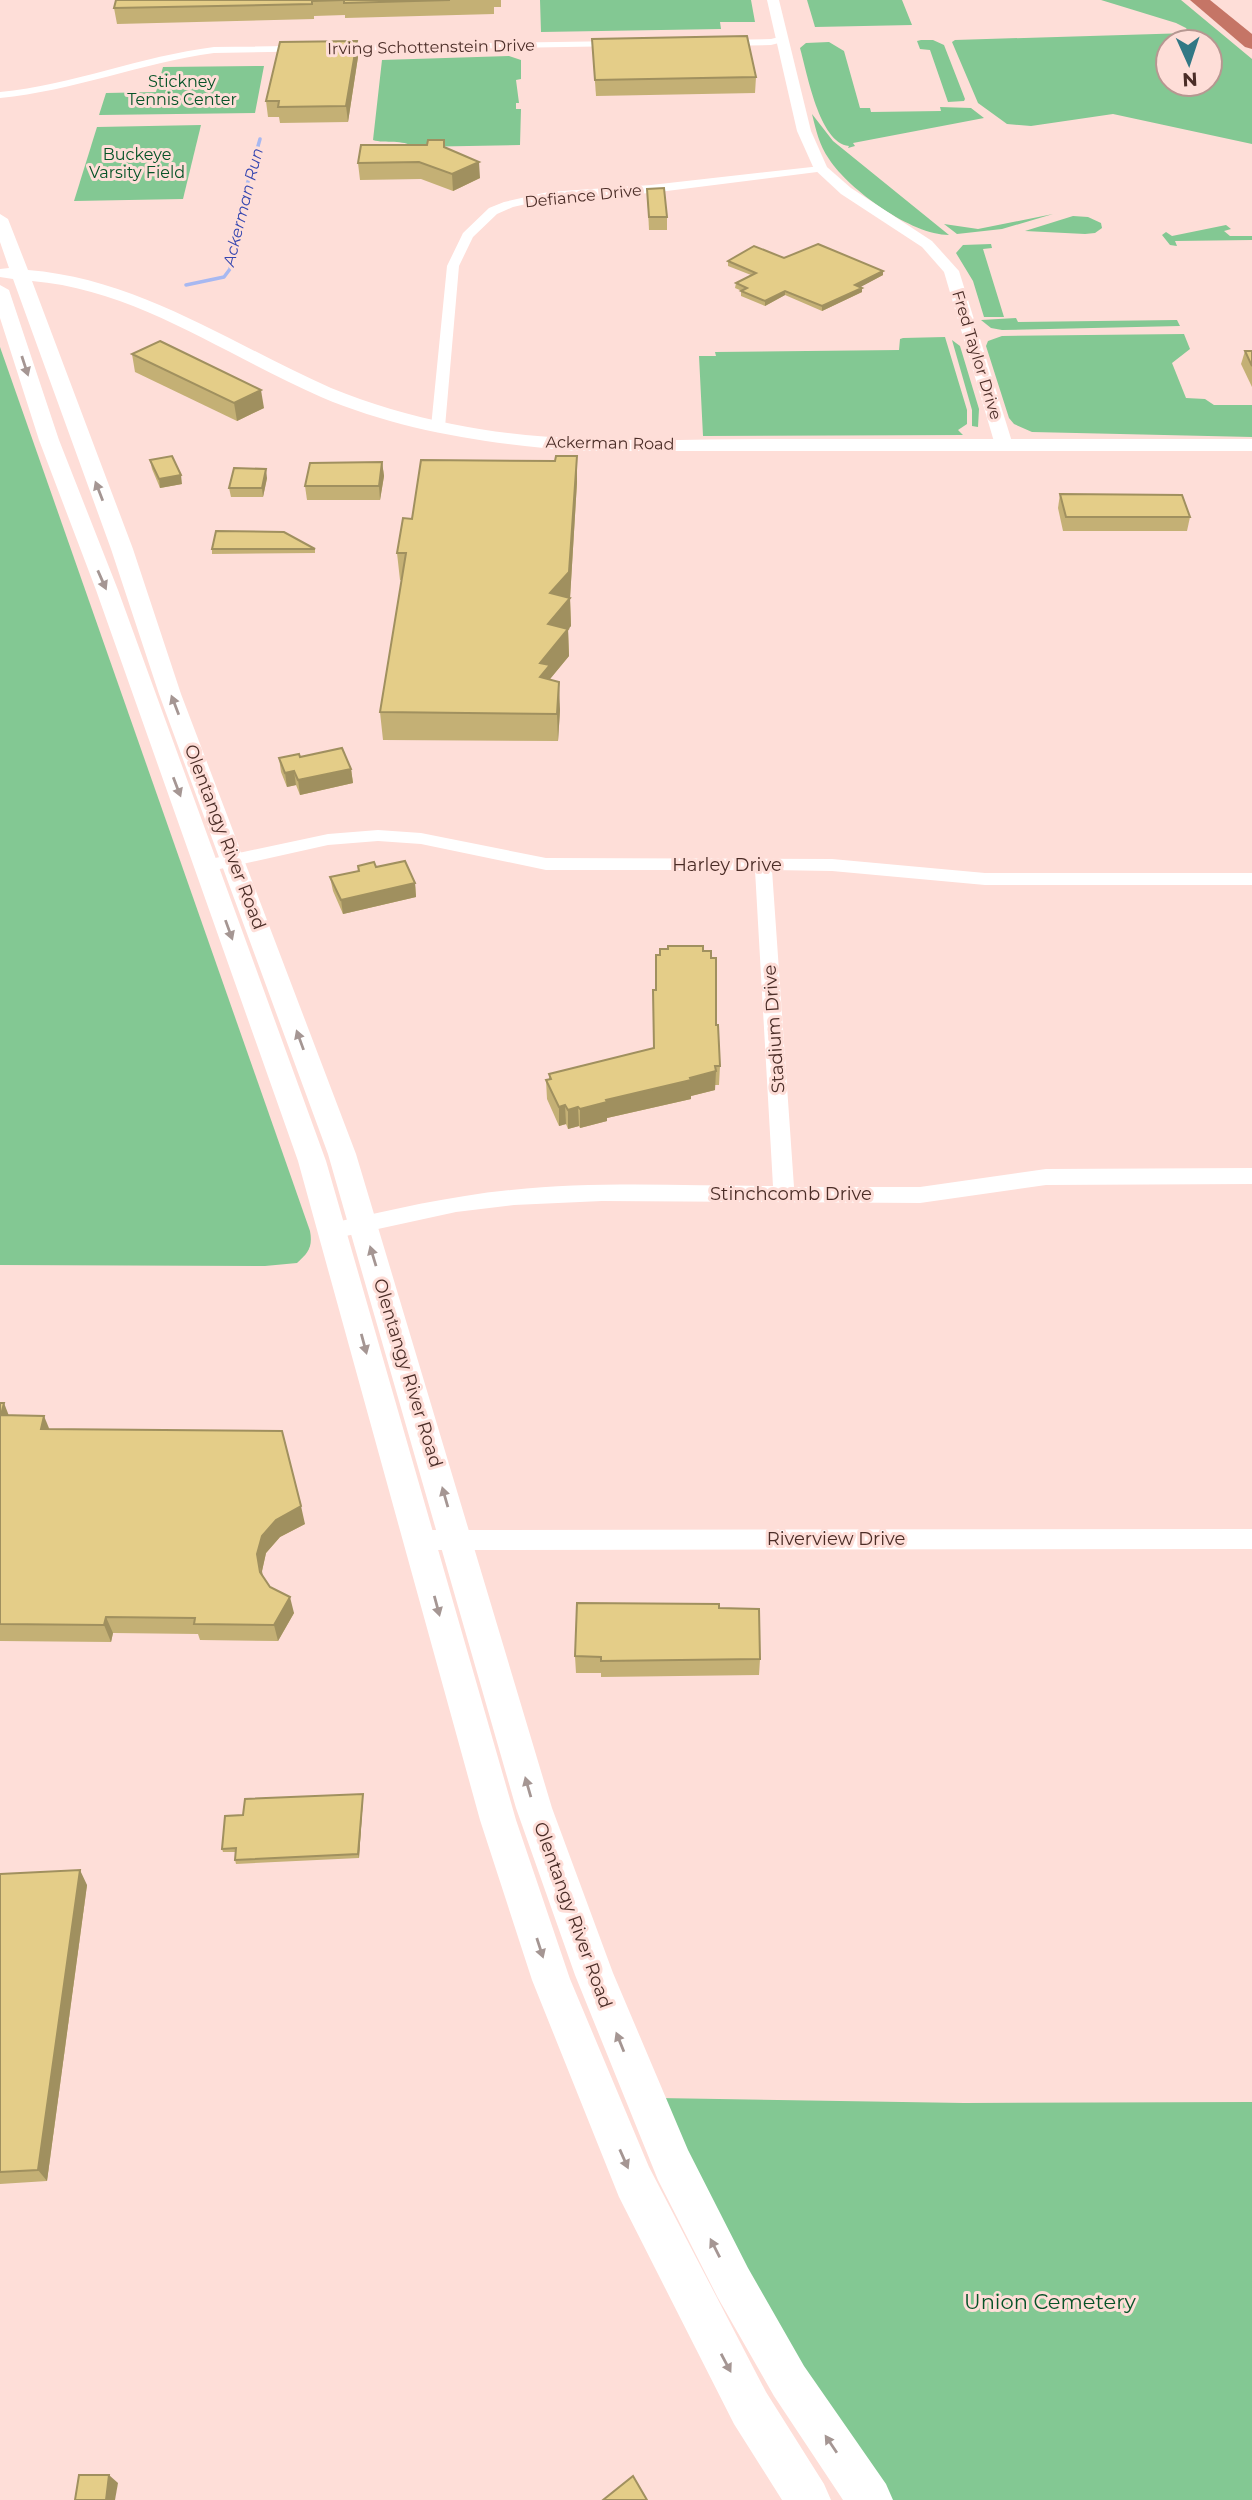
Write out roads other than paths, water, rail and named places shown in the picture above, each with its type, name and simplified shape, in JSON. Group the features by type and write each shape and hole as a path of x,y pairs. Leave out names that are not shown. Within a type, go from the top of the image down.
{"highway":[{"path":"1199,0 1252,43"},
{"path":"1225,0 1252,22"}],"main road":[{"name":"Olentangy River Road","path":"0,219 122,549 170,694 220,863"},
{"name":"Ackerman Road","path":"0,273 74,281 138,301 341,399 438,427 515,441 575,445 1252,445"},
{"path":"40,329 42,312 54,299 83,293 138,301"},
{"name":"Olentangy River Road","path":"1,296 49,440 220,863 342,1154 347,1227 438,1540 588,1960 673,2165 733,2283 789,2381 870,2500"},
{"name":"Olentangy River Road","path":"438,1540 498,1820 548,1974 634,2182 750,2408 808,2500"}],"street":[{"name":"Fred Taylor Drive","path":"774,0 804,131 821,169 846,191 927,244 950,271 1004,445"},
{"path":"712,43 771,42 783,39"},
{"name":"Irving Schottenstein Drive","path":"0,95 67,86 141,62 199,51 633,44"},
{"name":"Defiance Drive","path":"438,427 453,266 457,252 483,218 503,206 535,199 821,169"},
{"name":"Harley Drive","path":"220,863 317,841 383,835 443,842 517,860 546,864 832,865 985,879 1252,879"},
{"name":"Stadium Drive","path":"763,865 784,1194"},
{"name":"Stinchcomb Drive","path":"347,1227 456,1204 514,1197 602,1193 919,1195 1017,1180 1074,1175 1252,1176"},
{"name":"Riverview Drive","path":"438,1540 1252,1539"}],"waterway":[{"name":"Ackerman Run","path":"186,285 224,277 230,269 236,224 260,139"}],"park label":[{"name":"Stickney Tennis Center","path":"182,90"},
{"name":"Buckeye Varsity Field","path":"137,163"},
{"name":"Union Cemetery","path":"1050,2301"}]}
